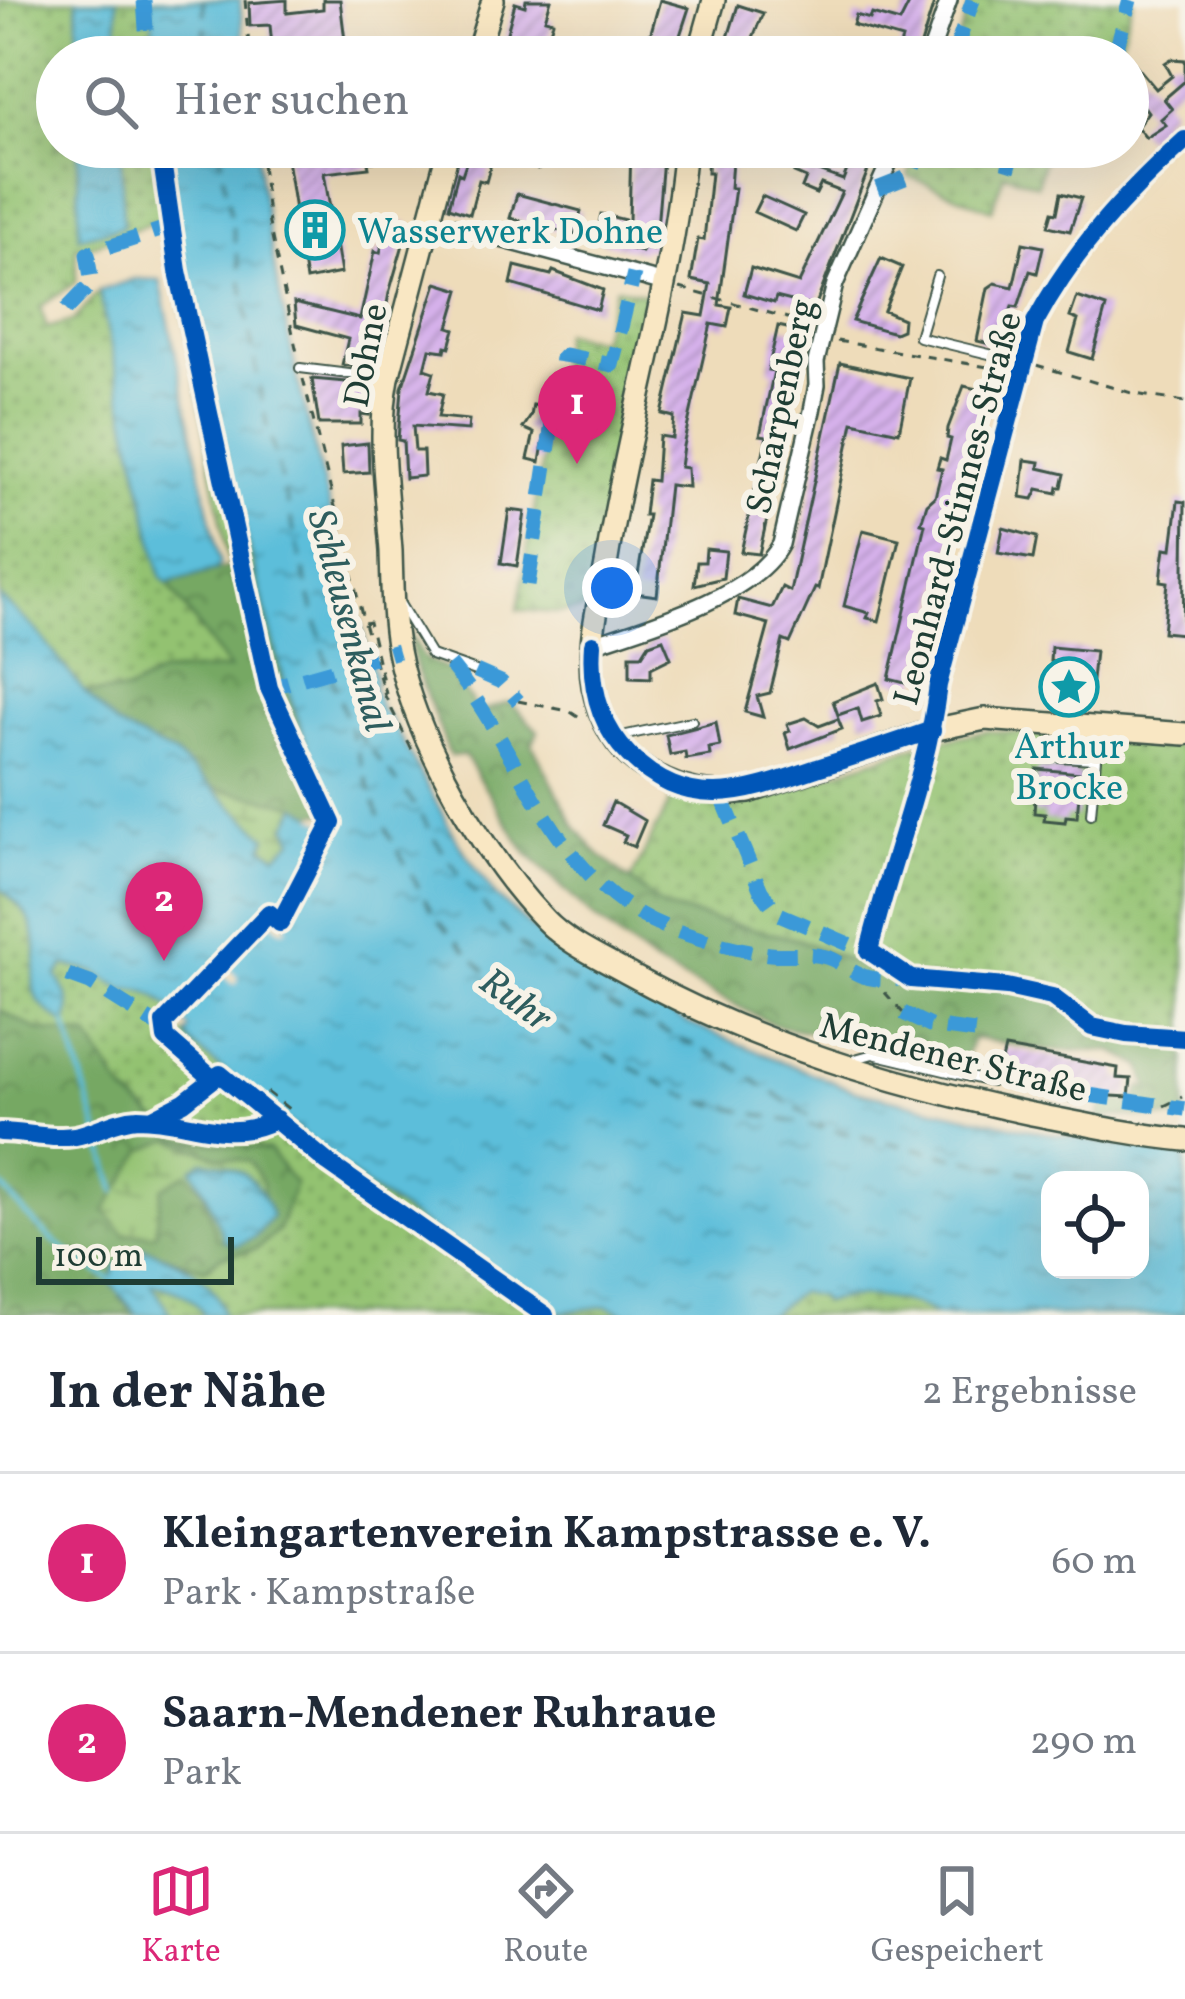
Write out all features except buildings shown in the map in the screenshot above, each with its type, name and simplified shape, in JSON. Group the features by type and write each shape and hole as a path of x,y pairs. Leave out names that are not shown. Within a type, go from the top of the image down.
{"street":[{"path":"482,36 493,0"},
{"path":"704,36 714,0"},
{"path":"936,36 949,0"},
{"name":"Leonhard-Stinnes-Straße","path":"932,730 938,685 1035,322 1063,270 1127,196 1185,140"},
{"name":"Dohne","path":"398,651 383,417 388,378 443,168"},
{"path":"683,168 676,227 630,436 593,644 594,689 615,737 642,768 695,793 721,795 749,792 932,730 985,719 1185,734"},
{"name":"Scharpenberg","path":"593,644 708,602 748,580 774,558 818,385 816,362 835,284 887,168"},
{"path":"452,226 664,283"},
{"name":"Mendener Straße","path":"398,651 416,711 483,842 548,923 579,946 696,1009 843,1066 965,1100 1185,1140"}],"lane":[{"path":"937,276 920,337 1020,366"},
{"path":"300,368 388,378"},
{"path":"393,593 431,655 476,671"},
{"path":"615,737 692,721"},
{"path":"1062,722 1060,757 1096,759 1091,814"},
{"path":"900,842 932,730"},
{"path":"843,1066 853,1058 873,1054 991,1082"}],"path":[{"path":"244,0 248,36"},
{"path":"262,168 269,224 316,443 386,696 421,767"},
{"path":"691,290 796,321"},
{"path":"822,335 1046,366 1135,394 1185,402"},
{"path":"269,688 326,810"},
{"path":"518,701 569,711 577,718"},
{"path":"873,979 903,1012"},
{"path":"198,1066 213,1079"},
{"path":"991,1082 1080,1104 1082,1096"},
{"path":"268,1092 294,1113"},
{"path":"1164,1106 1182,1097"},
{"path":"268,1112 278,1100"}],"green space":[{"path":"0,0 150,0 154,36 36,36 36,168 170,168 202,349 249,549 297,713 336,808 318,815 278,901 1041,1266 1041,1279 1077,1279 1185,1315 16,1315 0,1294","holes":["166,217 232,582 172,589 161,577 99,291 73,321 47,328 40,307 76,282 76,247 89,247"]},
{"path":"972,0 1133,0 1122,36 959,36"},
{"path":"911,168 1041,168 1037,185 1004,173 992,210 908,176"},
{"path":"616,287 649,295 607,491 588,609 518,610 563,333 600,340"},
{"path":"229,567 257,575 283,677 332,808 313,816 298,807 294,840 266,836 175,755 117,727 85,693 126,692 162,673 229,669 167,583"},
{"path":"408,629 423,657 450,671 479,712 510,702 538,731 532,744 575,827 599,855 664,908 799,940 874,972 1027,986 1073,1004 1094,1022 1123,1030 1185,1033 1185,1119 1116,1116 1098,1120 1104,1100 1135,1102 1141,1087 1149,1088 1142,1067 1113,1051 1046,1050 973,1038 961,1069 920,1062 915,1053 775,1025 654,964 593,917 526,852 464,755 450,756 415,665"},
{"path":"989,731 1185,747 1185,1033 1105,1026 1053,994 874,972 799,940 664,908 630,881 672,798 729,808 922,744"},
{"path":"211,787 298,806 293,813 294,840 277,856"},
{"path":"0,1010 37,1030 88,1036 123,1091 177,1138 269,1150 295,1184 278,1231 256,1249 220,1257 205,1269 144,1249 120,1298 137,1315 0,1315"},
{"path":"170,1139 218,1157 249,1161 263,1184 263,1217 239,1242 217,1239 203,1192 187,1173 162,1188 155,1234 125,1235 105,1211 144,1150"}],"water":[{"path":"77,0 117,0 118,36 78,36"},
{"path":"150,0 240,0 243,36 154,36"},
{"path":"78,168 122,168 123,226 79,237"},
{"path":"170,168 259,168 291,350 376,681 373,687 382,712 388,715 458,842 495,895 564,957 690,1024 855,1091 1040,1132 1185,1155 1185,1315 938,1315 897,1300 852,1297 823,1302 818,1296 799,1292 769,1315 630,1315 607,1306 556,1313 367,1187 191,1044 186,1035 189,1029 153,995 125,990 95,972 65,965 57,976 68,999 66,1024 38,1000 31,924 0,887 0,597 36,630 117,726 175,755 267,837 263,847 277,855 294,840 287,826 298,806 331,826 339,821 283,677 231,479 180,247"},
{"path":"134,279 160,280 220,563 215,570 167,583 161,577 99,291"},
{"path":"203,1161 239,1171 261,1193 272,1216 256,1236 236,1246 224,1240 192,1169"},
{"path":"144,1248 182,1264 204,1280 223,1315 204,1315 182,1294 152,1284 171,1315 137,1315 110,1282 116,1266"}],"pier":[{"path":"332,809 340,826 334,828 285,921 287,929 281,930 268,919 225,964 238,977 237,983 218,971 176,1016 189,1029 183,1035 168,1016 265,909 280,917 329,826 313,816 330,818"}],"waterway":[{"path":"66,1024 116,1191"},
{"path":"0,1184 52,1239 115,1282"}],"ferry route":[{"path":"203,0 206,36"},
{"path":"223,168 262,403 325,656 379,816 434,916 484,970 573,1038 697,1101 1041,1175"},
{"path":"355,730 498,924 531,955 605,1004 719,1057 824,1126"},
{"path":"1149,1193 1185,1199"}],"marked path":[{"path":"144,0 147,36"},
{"path":"960,36 973,0"},
{"path":"1120,36 1130,0"},
{"path":"877,189 910,176 913,168"},
{"path":"66,310 92,283 87,254 173,226"},
{"path":"528,585 562,358 612,365 634,274"},
{"path":"268,678 269,688 398,651"},
{"path":"450,664 568,849 597,882 631,909 671,929 720,944 770,954 819,956 863,976 904,979"},
{"path":"476,671 501,682 518,701"},
{"path":"721,795 761,891 777,913 876,956"},
{"path":"68,975 90,983 171,1034"},
{"path":"903,1013 930,1026 975,1032"},
{"path":"1082,1094 1185,1109"}],"cycle path":[{"path":"1185,140 1102,225 1035,322 938,685 917,786 869,951 911,979 1007,987 1052,997 1092,1027 1185,1038"},
{"path":"163,168 178,271 269,688 332,823 280,923 269,913 164,1023 166,1038 213,1079"},
{"path":"593,644 598,703 618,743 651,774 696,792 767,785 932,730"},
{"path":"153,1118 184,1102 220,1074 328,1163 545,1315"},
{"path":"0,1132 66,1137 138,1118 241,1130 276,1119"}],"place":[{"name":"Wasserwerk Dohne","path":"315,230"},
{"name":"Kleingartenverein Kampstrasse e. V.","path":"577,464"},
{"name":"Arthur Brocke","path":"1069,687"},
{"name":"Saarn-Mendener Ruhraue","path":"164,961"}],"water label":[{"name":"Schleusenkanal","path":"351,620"},
{"name":"Ruhr","path":"517,998"}]}
